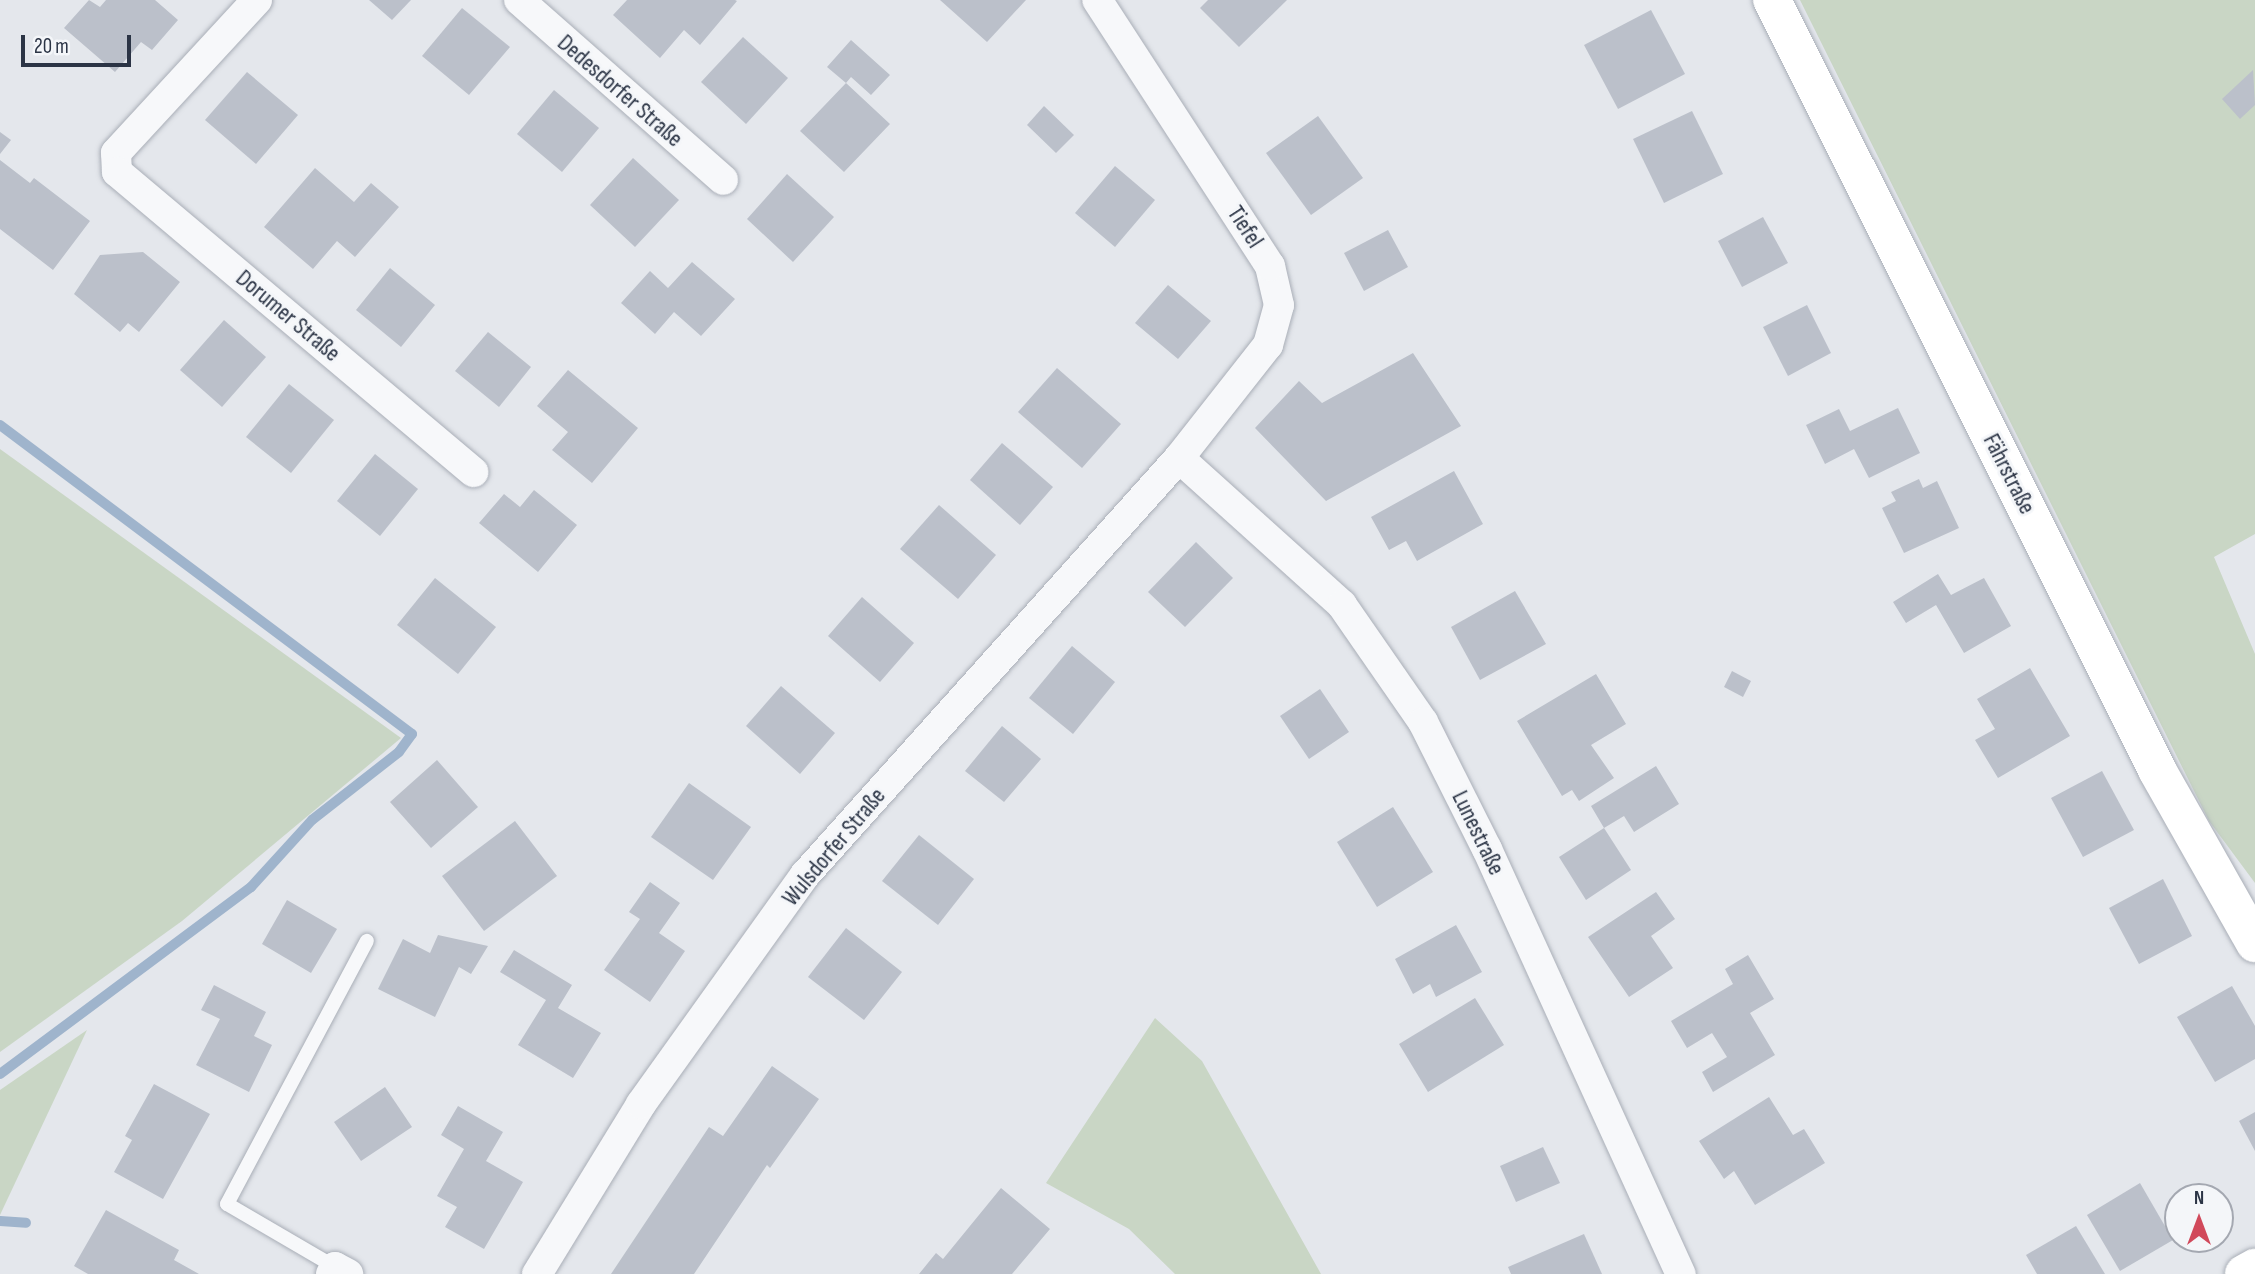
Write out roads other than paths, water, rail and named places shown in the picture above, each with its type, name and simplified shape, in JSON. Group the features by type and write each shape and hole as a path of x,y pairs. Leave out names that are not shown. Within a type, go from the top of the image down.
{"street":[{"name":"Dorumer Straße","path":"257,0 116,153 117,172 473,472"},
{"name":"Dedesdorfer Straße","path":"519,0 723,180"},
{"name":"Tiefel","path":"1097,0 1270,266 1279,306 1268,345 1179,457"},
{"name":"Fährstraße","path":"1772,0 2157,769 2255,943"},
{"name":"Wulsdorfer Straße","path":"537,1274 641,1104 806,875 1179,457"},
{"name":"Lunestraße","path":"1179,457 1342,605 1423,723 1487,849 1681,1274"},
{"path":"2245,1274 2255,1268"}],"lane":[{"path":"338,1272 227,1204 368,941"}],"waterway":[{"path":"0,425 412,734 399,752 312,820 251,887 0,1074"},
{"path":"0,1221 26,1223"}]}
